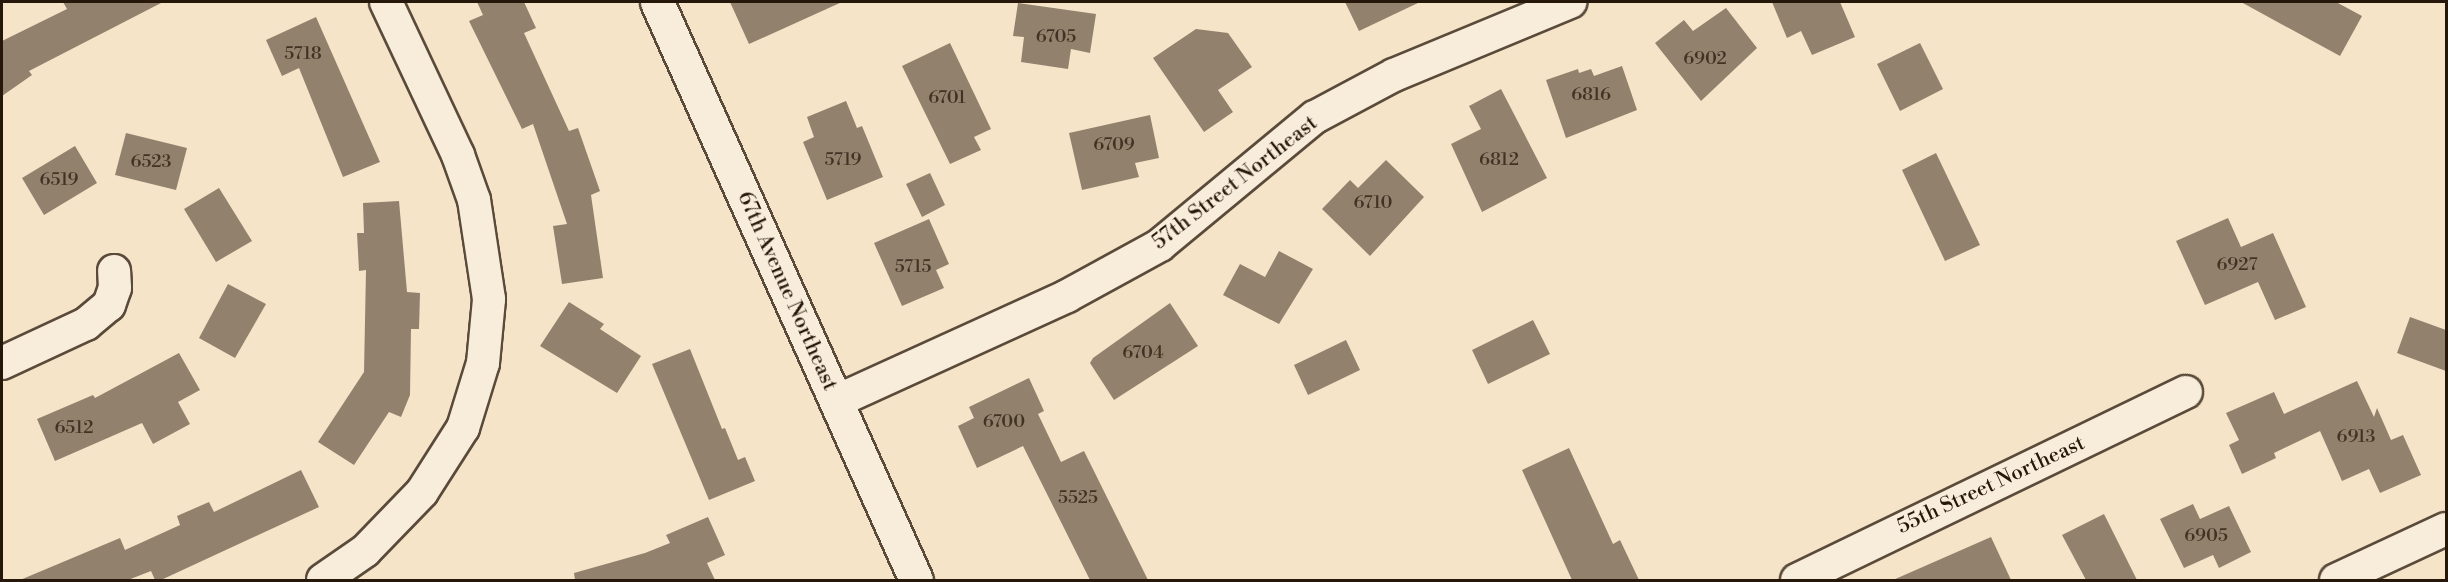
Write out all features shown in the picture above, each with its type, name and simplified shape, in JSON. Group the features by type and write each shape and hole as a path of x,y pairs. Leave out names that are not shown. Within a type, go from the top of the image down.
{"street":[{"path":"323,580 365,551 422,492 463,428 483,363 489,299 483,244 474,200 458,154 386,2"},
{"name":"67th Avenue Northeast","path":"657,2 916,580"},
{"name":"57th Street Northeast","path":"837,401 1067,296 1160,245 1315,117 1414,66 1570,2"},
{"path":"2,363 86,324 109,305 115,288 114,271"},
{"name":"55th Street Northeast","path":"1797,580 2186,392"},
{"path":"2336,580 2446,529"}],"building":[{"path":"63,2 163,2 29,71 32,75 2,96 2,41 67,9"},
{"path":"477,2 524,2 536,28 524,33 569,131 578,128 600,191 591,195 603,278 562,284 553,226 567,224 533,124 522,129 469,21 483,15"},
{"path":"730,2 842,2 749,44"},
{"path":"1345,2 1420,2 1359,31"},
{"path":"1772,2 1840,2 1855,37 1812,55 1801,31 1787,38"},
{"path":"2241,2 2336,2 2362,16 2340,56"},
{"path":"1018,3 1096,14 1090,53 1071,49 1068,69 1021,62 1024,37 1013,36"},
{"path":"1726,8 1757,48 1701,101 1655,43 1684,20 1693,31"},
{"path":"316,17 380,162 343,177 299,68 282,76 266,40"},
{"path":"1196,29 1228,33 1252,67 1218,90 1233,112 1204,132 1153,58"},
{"path":"950,43 991,129 974,137 981,150 950,164 902,66"},
{"path":"1920,43 1943,89 1900,111 1877,64"},
{"path":"1622,66 1637,110 1566,138 1546,80 1578,69 1579,73 1591,69 1594,76"},
{"path":"1501,89 1547,178 1482,212 1451,144 1481,129 1469,106"},
{"path":"846,101 857,128 862,126 883,177 827,200 803,142 814,137 807,117"},
{"path":"1150,115 1159,158 1135,163 1139,177 1082,190 1069,133"},
{"path":"126,133 187,148 176,190 115,175"},
{"path":"75,146 97,183 44,215 22,178"},
{"path":"1936,153 1980,245 1945,261 1902,170"},
{"path":"1386,160 1424,197 1370,256 1322,209 1350,180 1358,188"},
{"path":"930,173 945,205 922,217 906,184"},
{"path":"219,188 252,241 216,262 184,209"},
{"path":"399,201 407,292 420,293 419,329 411,329 410,395 401,417 389,412 354,465 318,442 364,372 366,270 359,271 357,233 364,233 363,203"},
{"path":"2228,218 2241,247 2273,233 2306,307 2275,320 2258,282 2205,305 2176,241"},
{"path":"929,219 949,264 936,270 944,288 902,306 874,243"},
{"path":"1279,251 1313,269 1279,324 1223,295 1240,264 1265,277"},
{"path":"228,284 266,304 235,358 199,338"},
{"path":"569,302 604,324 600,329 641,356 617,393 540,346"},
{"path":"1170,303 1198,346 1114,400 1090,363 1093,358"},
{"path":"2410,317 2446,330 2446,371 2397,353"},
{"path":"1533,320 1550,354 1488,384 1472,350"},
{"path":"1346,340 1360,370 1308,395 1294,365"},
{"path":"690,349 722,429 725,428 738,460 745,457 755,481 709,500 652,364"},
{"path":"179,353 200,390 178,402 190,424 153,444 142,423 55,461 37,419 93,395 95,398"},
{"path":"1029,378 1044,411 1038,414 1061,462 1084,451 1148,580 1090,580 1023,446 977,468 958,426 974,418 969,407"},
{"path":"2357,381 2374,417 2377,408 2391,440 2403,435 2421,475 2380,493 2369,469 2342,481 2320,431 2274,453 2276,458 2242,474 2229,445 2239,440 2226,413 2274,392 2284,414"},
{"path":"1569,448 1613,544 1620,540 1639,580 1572,580 1522,470"},
{"path":"301,470 319,507 161,580 155,580 151,571 128,580 20,580 120,538 125,550 180,525 177,516 209,502 214,512"},
{"path":"2193,504 2200,519 2229,506 2251,552 2219,568 2213,555 2184,568 2160,519"},
{"path":"2104,514 2137,580 2086,580 2062,535"},
{"path":"708,517 725,555 707,563 715,580 575,580 574,573 645,553 670,543 666,535"},
{"path":"1991,537 2011,580 1893,580"}]}
